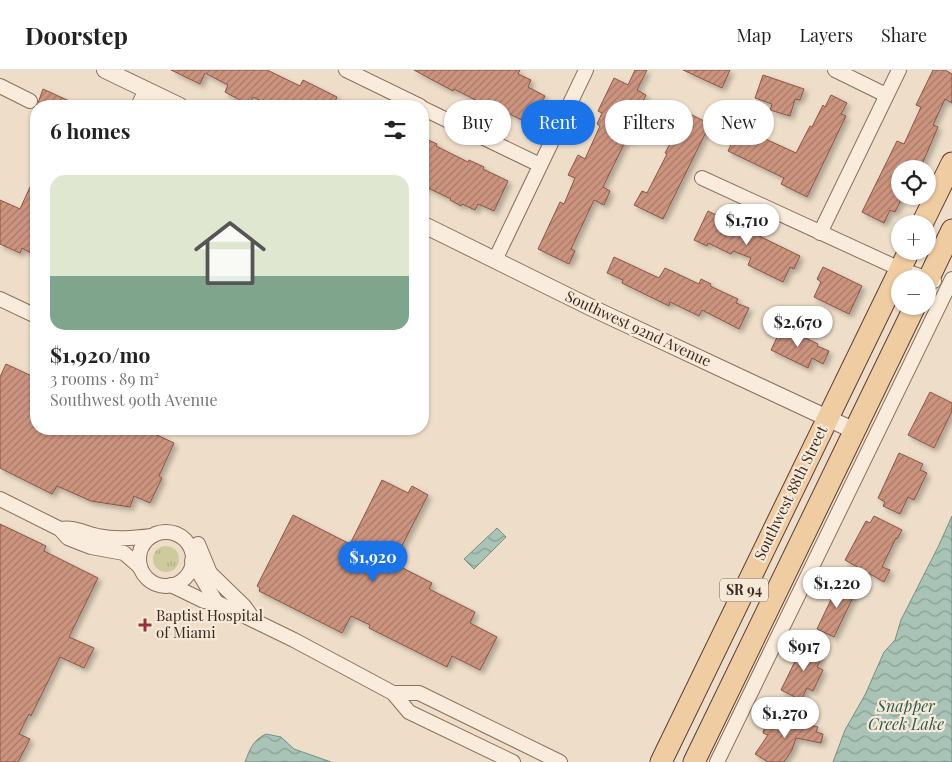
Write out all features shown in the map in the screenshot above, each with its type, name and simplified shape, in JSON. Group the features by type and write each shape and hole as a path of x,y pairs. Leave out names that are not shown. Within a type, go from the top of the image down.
{"main road":[{"path":"926,215 952,163"},
{"path":"932,270 952,230"},
{"name":"Southwest 88th Street","path":"661,762 904,260"},
{"name":"Southwest 88th Street","path":"694,762 911,315"}],"street":[{"path":"105,70 167,100"},
{"path":"346,70 407,100"},
{"path":"495,260 586,70"},
{"path":"835,70 886,95"},
{"path":"820,233 899,70"},
{"path":"0,86 30,100"},
{"path":"141,100 146,90"},
{"path":"429,111 540,165"},
{"path":"702,178 820,233 891,256"},
{"name":"Southwest 92nd Avenue","path":"429,227 594,309 856,431"},
{"path":"904,260 917,270"},
{"path":"717,762 951,285 936,281"},
{"path":"0,299 30,313"},
{"path":"0,499 60,529 68,538 91,547 124,553 140,567"},
{"path":"60,529 74,528 84,533 129,539 166,532 179,536 188,545 192,561 216,602"},
{"path":"152,536 145,541 140,549 139,558 140,567 150,581 158,585 171,586 204,601 216,602 294,640 393,693 409,712 514,762"},
{"path":"198,544 210,573 244,606 254,621"},
{"path":"171,586 188,574 192,561"},
{"path":"393,693 419,693 560,762"}],"green space":[{"path":"166,546 175,550 179,559 175,568 166,572 157,568 153,559 157,550"}],"water":[{"name":"Snapper Creek Lake","path":"952,516 952,762 833,762 845,730 865,695 884,652 895,640 901,620"},
{"path":"497,528 506,537 474,569 464,559"},
{"path":"266,734 281,737 294,749 331,762 245,762 255,742"}],"building":[{"path":"171,70 267,70 300,86 303,80 337,97 336,100 259,100 253,97 252,100 240,100 225,92 228,85 205,73 200,84"},
{"path":"414,70 520,70 518,74 531,80 528,87 545,96 543,100 521,100 521,120 511,115 511,100 476,100 454,89 453,91"},
{"path":"635,70 647,70 637,90 646,95 644,100 605,100 605,145 624,145 603,187 610,191 604,205 594,200 571,249 575,251 569,264 538,249 560,202 564,204 575,178 568,175 578,155 585,159 591,145 595,145 595,137 600,126 597,124 602,113 598,111 614,78 628,85"},
{"path":"683,70 730,70 722,88"},
{"path":"933,70 945,70 952,74 952,103 945,99 933,125 938,127 924,160 891,160 891,205 898,205 895,212 890,210 884,223 862,212 897,141 904,144 921,107 916,105"},
{"path":"763,75 804,89 800,100 795,99 790,116 774,111 774,100 755,98"},
{"path":"43,89 67,100 39,100"},
{"path":"831,95 847,103 841,114 846,116 807,197 781,184 784,178 728,151 731,145 774,145 774,143 796,153 823,105 825,107"},
{"path":"693,116 703,120 703,138 663,219 634,205 642,191 647,193 667,154 665,153 669,145 693,145"},
{"path":"429,140 437,144 436,146 468,162 469,160 484,167 483,169 508,181 494,211 478,204 475,210 462,204 461,206 429,188"},
{"path":"30,187 30,252 22,248 20,253 0,244 0,200 20,209"},
{"path":"708,211 800,256 794,269 790,267 783,282 748,265 751,258 733,251 731,254 708,243 707,246 694,240"},
{"path":"614,257 659,278 665,268 699,284 701,279 711,284 710,286 738,299 736,303 749,308 739,329 702,310 699,316 670,302 669,306 622,283 623,280 607,273"},
{"path":"823,267 862,286 849,314 814,297 821,282 817,279"},
{"path":"782,327 829,351 823,364 812,358 808,368 771,350"},
{"path":"6,364 30,375 30,435 157,435 174,443 159,476 162,478 150,503 134,496 130,507 91,501 57,486 52,494 0,468 0,377"},
{"path":"930,392 952,403 952,411 934,448 908,435"},
{"path":"899,453 923,464 920,470 927,473 914,500 908,497 900,514 883,506 885,502 878,498"},
{"path":"382,480 408,493 412,486 428,495 393,563 432,583 429,589 475,612 470,623 497,637 480,670 452,656 447,667 369,628 370,625 351,616 342,633 259,591 260,588 257,586 293,515 350,544"},
{"path":"874,516 902,530 882,567 890,570 884,582 845,560 866,521 870,523"},
{"path":"0,524 46,546 44,551 98,578 69,637 94,648 84,668 60,657 31,716 29,714 19,734 30,739 18,762 0,762"},
{"path":"840,581 857,589 834,637 817,629"},
{"path":"805,641 818,648 816,653 822,657 817,667 823,670 813,691 807,688 801,700 781,690"},
{"path":"767,717 797,726 799,722 818,727 816,732 823,734 821,743 796,738 792,750 784,762 768,762 755,754 768,735 763,733"}],"place":[{"name":"Baptist Hospital of Miami","path":"145,625"}]}
